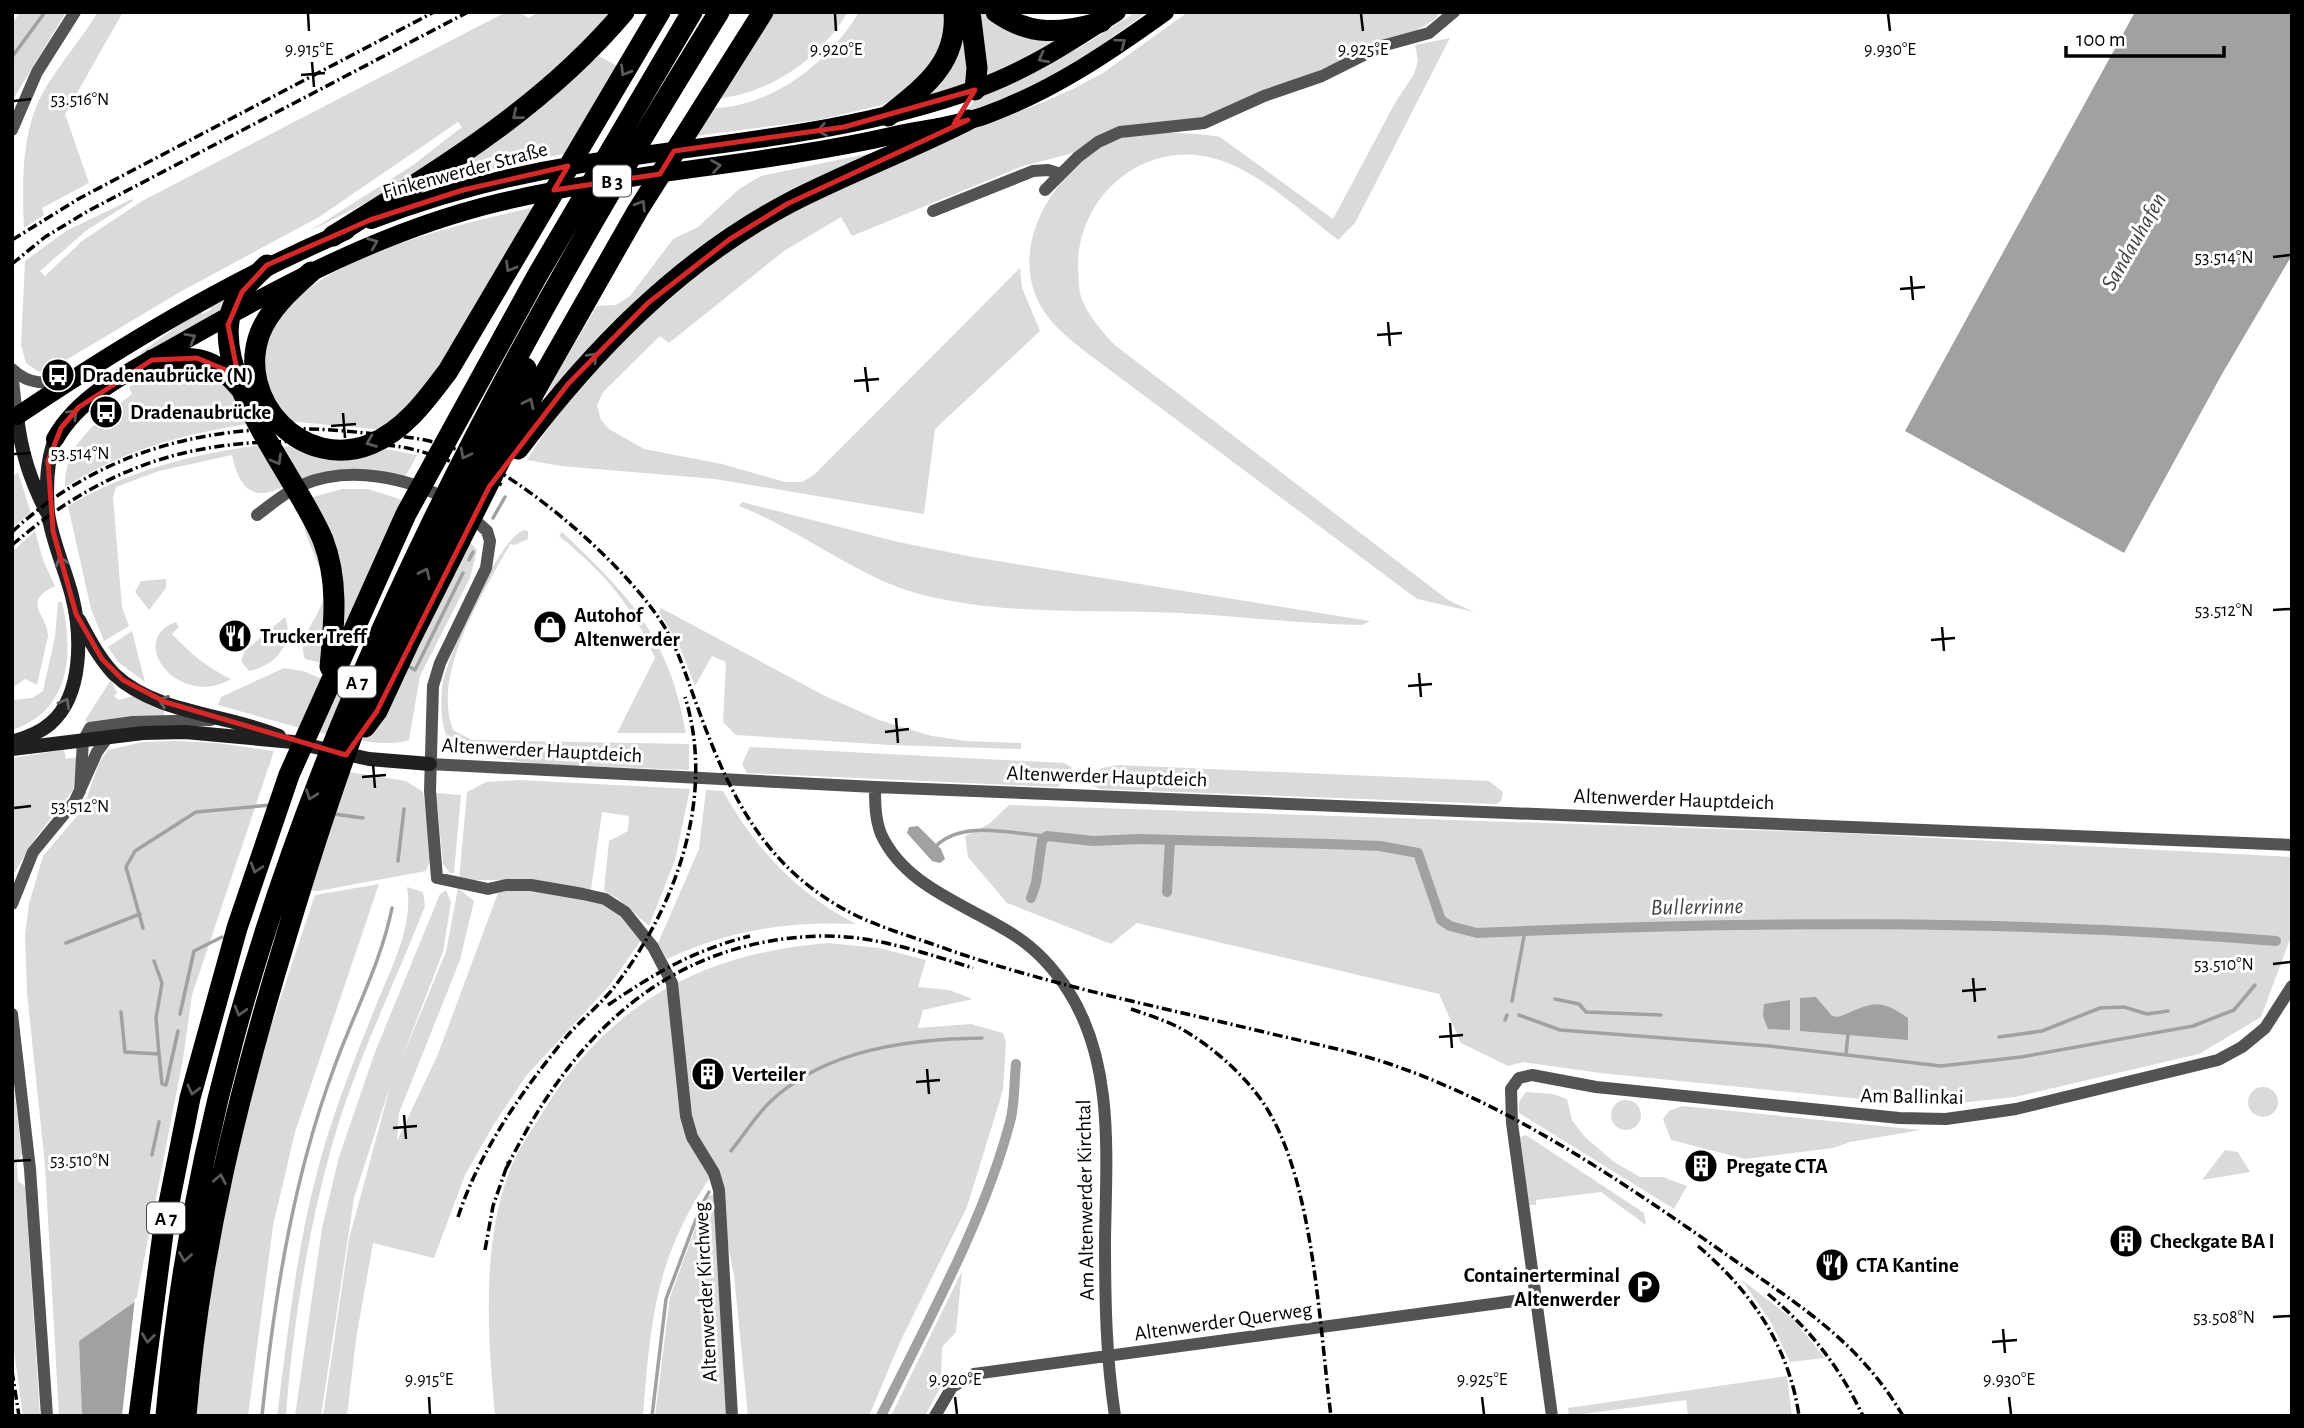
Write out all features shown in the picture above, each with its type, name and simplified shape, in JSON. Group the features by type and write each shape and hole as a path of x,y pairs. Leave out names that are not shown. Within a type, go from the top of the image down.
{"highway":[{"path":"333,236 476,146 556,83 624,12"},
{"path":"152,360 185,357 207,360 227,373 285,429 318,446 351,449 371,444 407,420 460,353 660,12"},
{"name":"A 7","path":"139,1416 152,1302 167,1209 209,1024 260,856 289,775 406,514 484,370 614,142 692,12"},
{"name":"A 7","path":"166,1416 187,1247 222,1078 279,884 316,783 412,560 491,404 608,194 719,12"},
{"name":"A 7","path":"186,1416 197,1307 226,1151 255,1035 316,839 348,748 414,595 540,339 625,190 733,12"},
{"path":"348,748 377,711 536,389 638,210 763,12"},
{"path":"888,116 922,89 941,69 953,40 954,12"},
{"path":"970,12 977,68 975,89"},
{"path":"996,12 1020,27 1048,32 1109,17"},
{"path":"489,487 568,384 648,303 693,266 787,204 968,120"},
{"path":"267,265 242,292 230,316 229,342 249,396 311,516 331,566 334,612 326,690"},
{"path":"249,396 261,331 278,305 311,272"}],"main road":[{"name":"Finkenwerder Straße","path":"44,497 48,461 55,439 79,407 152,360 230,316 311,272 402,231 502,202 568,188 843,146 968,120 1009,106 1070,77 1165,12"},
{"name":"Finkenwerder Straße","path":"15,418 76,376 212,293 333,236 429,199 576,165 809,133 888,116 975,89 1064,47 1109,17"},
{"name":"Finkenwerder Straße","path":"932,127 964,104 975,89"},
{"path":"15,418 17,448 44,497 76,614 102,659 122,680 155,698 293,742 369,759 430,764"},
{"path":"12,742 44,729 57,717 68,700 75,672 76,614"},
{"path":"12,749 108,737 185,732 293,742"}],"street":[{"path":"12,130 37,72 75,12"},
{"path":"1045,190 1098,142 1120,132 1204,123 1264,96 1322,76 1382,46 1429,33 1454,12"},
{"path":"933,211 1032,171 1048,170 1060,174"},
{"path":"12,370 20,377 35,383 76,376"},
{"path":"12,370 15,418"},
{"name":"Altenwerder Hauptdeich","path":"257,515 301,485 321,479 360,475 396,480 434,493 456,504 487,531 490,541 486,568 435,674 430,764 688,778 2288,844"},
{"path":"80,791 83,741 88,730 100,725 161,720 229,720"},
{"path":"12,904 33,852 80,791 97,752 108,737"},
{"name":"Altenwerder Kirchweg","path":"430,764 437,878 488,889 506,885 531,885 605,899 625,912 666,968 676,1003 686,1116 692,1137 714,1173 719,1190 732,1416"},
{"name":"Am Altenwerder Kirchtal","path":"875,786 878,825 898,860 931,888 1016,936 1047,964 1079,1011 1094,1049 1104,1104 1108,1355 1115,1416"},
{"name":"Am Ballinkai","path":"1536,1298 1509,1098 1516,1081 1532,1075 1596,1087 1885,1117 1920,1119 1973,1116 2070,1098 2218,1060 2242,1047 2265,1028 2292,986"},
{"path":"12,1014 30,1169 47,1416"},
{"path":"1536,1298 1552,1416"},
{"name":"Altenwerder Querweg","path":"935,1416 952,1387 967,1376 1536,1298"}],"highlighted area":[{"path":"975,90 954,124 968,120 787,204 730,239 648,303 568,384 489,487 377,711 346,755 165,702 123,680 102,659 76,614 53,531 48,461 61,428 79,407 152,360 197,358 238,375 228,325 242,292 267,265 370,220 463,190 568,166 554,190 660,174 674,151 844,127"}],"shaded area":[{"path":"20,12 66,12 12,101 12,24"},
{"path":"98,12 123,12 65,114 89,183 42,208 44,215 24,228 23,174 32,120 46,87"},
{"path":"506,12 519,12 529,18 535,14 533,12 612,12 576,49 475,139 373,199 308,232 413,165 462,127 458,122 319,217 180,292 51,369 39,372 26,363 21,345 25,261 66,231 132,199 133,201 87,230 40,271 45,276 82,241 142,201"},
{"path":"774,12 848,12 823,45 792,71 756,89 716,99"},
{"path":"859,12 947,12 947,42 904,96 878,106 818,120 695,136 714,108 758,99 798,78 832,48"},
{"path":"976,12 984,12 1003,27 1022,36 1068,40 983,80"},
{"path":"1136,12 1147,12 1084,58 1027,90 964,115 978,95 1079,48"},
{"path":"1188,12 1440,12 1434,20 1415,31 1368,46 1339,62 1207,116 1184,122 1122,126 1073,153 1023,166 852,236 841,217 784,251 669,343 660,336 603,392 597,405 601,420 609,429 644,449 722,464 785,482 802,482 814,475 1020,268 1022,288 1040,331 935,429 924,514 715,479 561,466 527,460 584,382 618,345 653,310 730,248 771,221 844,181 1073,89 1103,73"},
{"path":"961,26 970,52 965,88 918,102"},
{"path":"1450,38 1355,223 1338,240 1274,190 1239,168 1203,156 1178,155 1155,159 1134,169 1115,183 1099,200 1080,244 1078,268 1082,300 1098,326 1116,346 1448,600 1474,612 1417,599 1083,350 1048,317 1037,299 1029,262 1036,225 1044,208 1067,176 1104,145 1130,136 1183,133 1220,137 1333,219 1395,103 1414,74 1418,61 1415,45"},
{"path":"599,56 617,66 565,154 509,164 418,192 533,113"},
{"path":"881,151 633,303 541,400 597,306 616,305 630,296 673,239 698,227 739,189 761,176"},
{"path":"535,207 450,353 430,380 385,430 286,421 261,374 272,327 296,299 324,278 394,246 431,233"},
{"path":"230,293 222,313 143,358 140,353 200,310 202,314 211,310 209,305"},
{"path":"196,365 225,380 247,424 153,446 110,463 65,487 66,471 77,445 96,423 132,394 129,387 167,367"},
{"path":"262,445 286,485 274,491 256,493 243,484 232,455 159,471 116,487 113,497 122,607 129,626 104,641 91,609 68,506 91,493 162,465 211,453"},
{"path":"289,446 312,455 339,460 362,458 386,449 417,455 404,479 318,475 300,479 281,448"},
{"path":"18,472 31,513 12,528 12,477"},
{"path":"342,489 368,489 421,506 348,669 305,659 303,651 303,643 321,606 324,588 320,568 305,530 303,518 306,499"},
{"path":"742,502 898,542 973,557 1370,621 1362,625 1178,613 1015,609 951,601 919,594 873,576 784,527 739,506"},
{"path":"427,507 451,520 477,550 470,578 420,676 409,740 393,743 345,738 218,705 221,697 284,668 303,671 358,694 351,679"},
{"path":"524,530 528,531 528,539 515,545 510,544 474,610 454,659 448,708 453,730 472,740 689,744 689,770 534,764 453,751 446,736 442,713 445,674 462,628 487,576 513,538"},
{"path":"35,531 43,560 55,586 45,592 37,603 48,636 37,685 25,679 12,688 12,552"},
{"path":"562,532 608,577 643,620 669,670 686,733 617,733 655,658 626,605 590,563 559,536"},
{"path":"166,579 166,588 149,610 135,592 141,581"},
{"path":"58,602 62,602 66,622 67,661 63,679 46,709 31,721 12,730 12,700 32,698 43,691 55,637"},
{"path":"661,608 823,695 879,720 932,736 966,741 1021,743 1021,749 890,745 736,735 723,722 726,662 712,656 695,686 679,645 659,612"},
{"path":"285,617 287,636 280,652 267,664 249,671 241,661 245,651"},
{"path":"176,622 179,627 172,634 199,659 231,679 211,686 193,686 177,679 164,668 157,656 156,642 162,631"},
{"path":"132,631 145,682 118,662 108,647"},
{"path":"111,680 117,693 114,696 119,700 133,696 164,709 164,716 88,725 85,720"},
{"path":"143,742 217,743 274,751 192,995 183,1059 136,1301 79,1341 82,1416 59,1416 45,1165 27,993 25,935 29,904 43,856 83,809 99,763 108,750"},
{"path":"750,747 1064,763 1071,767 1074,775 1057,787 747,773 742,764"},
{"path":"64,750 66,759 77,757 73,790 34,840 12,877 12,758"},
{"path":"1118,765 1489,781 1503,792 1501,801 1496,804 1100,789 1088,783 1087,776 1094,776 1102,768"},
{"path":"317,767 406,781 423,792 432,856 426,871 318,891 274,889 273,876 302,797"},
{"path":"519,780 690,789 675,860 649,926 617,898 604,891 609,841 628,831 629,816 602,812 591,890 514,880 459,880 467,792 486,782"},
{"path":"706,790 723,791 735,812 779,868 815,899 856,924 783,926 736,934 667,959 658,943 699,849"},
{"path":"436,793 461,795 454,873 450,873 443,864"},
{"path":"1009,805 1841,833 2292,857 2292,934 2261,1017 2199,1054 2015,1097 1932,1106 1600,1073 1523,1062 1508,1066 1461,1043 1439,994 1137,923 1111,944 1007,903 968,857 965,836 989,824"},
{"path":"379,884 295,1132 273,1226 248,1416 195,1416 208,1310 233,1162 256,1071 315,895"},
{"path":"407,887 423,892 425,906 365,1050 335,1134 307,1255 294,1338 286,1416 277,1416 293,1291 310,1199 337,1106 400,946 407,916"},
{"path":"458,888 474,901 460,960 399,1113 397,1141 438,1054 498,893 518,888 573,896 616,907 641,940 610,985 526,1076 494,1124 465,1175 434,1258 373,1243 356,1339 347,1416 323,1416 349,1239 391,1083 354,1198 321,1416 295,1416 322,1228 339,1157 375,1052 440,894 446,890 451,902 443,952 400,1063 446,952"},
{"path":"828,943 879,948 926,960 918,987 949,990 973,999 923,1010 918,1028 971,1024 1003,1033 1006,1043 1003,1090 967,1207 900,1342 869,1416 748,1416 734,1275 713,1173 694,1204 667,1261 653,1318 643,1416 495,1416 489,1293 490,1262 500,1201 520,1149 569,1074 598,1041 629,1013 663,990 700,972 740,958"},
{"path":"12,1073 22,1154 17,1163 18,1181 25,1186 40,1416 23,1416 12,1337"},
{"path":"2263,1087 2269,1088 2277,1096 2277,1108 2269,1116 2263,1117 2257,1116 2249,1108 2248,1102 2249,1096 2257,1088"},
{"path":"1526,1092 1553,1094 1567,1099 1572,1120 1584,1136 1614,1162 1640,1177 1663,1177 1687,1186 1674,1209 1519,1113 1519,1102"},
{"path":"1626,1100 1632,1101 1640,1109 1640,1121 1632,1129 1626,1130 1620,1129 1612,1121 1611,1115 1612,1109 1620,1101"},
{"path":"1682,1106 1921,1130 1850,1142 1833,1148 1745,1159 1671,1140 1663,1119 1669,1111"},
{"path":"1526,1135 1644,1213 1646,1225 1601,1192 1536,1200 1536,1205 1529,1205 1520,1137"},
{"path":"2225,1150 2238,1152 2250,1172 2202,1180"},
{"path":"714,1194 730,1416 655,1416 670,1297 707,1197"},
{"path":"962,1271 956,1332 942,1347 941,1386 925,1416 891,1416"},
{"path":"1742,1280 1794,1320 1825,1358 1790,1362 1772,1324"},
{"path":"1787,1376 1792,1416 1688,1416 1686,1400 1569,1416 1568,1408"}],"water":[{"name":"Sandauhafen","path":"2135,12 2292,12 2292,255 2222,374 2124,553 1905,431"},
{"path":"918,826 941,849 945,859 940,863 932,861 907,833 909,827"},
{"path":"1816,997 1832,1016 1838,1017 1874,1004 1889,1007 1908,1018 1908,1040 1800,1031 1800,998"},
{"path":"1790,1000 1790,1030 1768,1029 1763,1016 1764,1004"},
{"path":"136,1301 125,1416 82,1416 79,1341"}],"pier":[{"path":"135,1298 140,1301 128,1416 122,1416"}],"waterway":[{"path":"12,57 45,12"},
{"path":"493,518 505,497"},
{"path":"469,560 473,552"},
{"path":"408,666 415,670 463,573"},
{"path":"143,928 126,867 135,851 196,812 271,805"},
{"path":"398,861 404,809"},
{"path":"334,814 363,818"},
{"path":"937,845 948,837 975,831 1047,836"},
{"name":"Bullerrinne","path":"1031,898 1036,883 1042,840 1047,836 1093,841 1139,839 1329,844 1380,846 1418,853 1441,920 1450,926 1477,933 1677,926 1877,924 2077,929 2276,941"},
{"name":"Bullerrinne","path":"1167,892 1170,840"},
{"path":"262,1416 279,1283 307,1152 334,1068 381,949 392,908"},
{"path":"66,943 140,914"},
{"path":"1512,1001 1525,931"},
{"path":"180,1014 194,951 222,937"},
{"path":"154,961 162,983 156,1018 159,1054"},
{"path":"1519,1015 1560,1030 1769,1046 1941,1066 2021,1057 2193,1026 2234,1010 2255,985"},
{"path":"1555,999 1579,1004 1586,1012 1661,1015"},
{"path":"1999,1037 2042,1031 2100,1008 2124,1007 2147,1014 2168,1011"},
{"path":"121,1012 125,1052 159,1054 162,1084 166,1085"},
{"path":"1505,1020 1507,1015"},
{"path":"166,1085 178,1031"},
{"path":"1846,1054 1848,1034"},
{"path":"731,1151 771,1101 793,1083 817,1069 870,1050 926,1041 982,1038"},
{"path":"881,1416 953,1272 985,1197 1012,1115 1016,1064"},
{"path":"152,1155 159,1122"},
{"path":"652,1416 666,1299 701,1206 709,1192"}],"railway":[{"path":"12,240 80,198 434,12"},
{"path":"12,264 45,237 88,211 468,12"},
{"path":"12,532 50,501 91,476 133,456 177,442 222,433 317,429 411,438 455,449 511,479 541,500 599,550 647,602 675,647 711,743 739,803 775,854 798,877 824,897 879,925 990,964 1107,995 1357,1054 1432,1080 1475,1099 1517,1120 1598,1168 1796,1303 1843,1341 1864,1363 1903,1416"},
{"path":"12,545 49,516 86,492 123,473 161,459 201,449 286,442 402,447 441,458 502,485"},
{"path":"458,1217 478,1168 504,1122 567,1036 615,986 637,955 672,886 693,811 696,773 693,735 685,697"},
{"path":"608,1005 676,964 711,948 750,936"},
{"path":"506,1169 532,1121 561,1077 594,1038 630,1004 671,976 716,955 766,942 841,936 899,946 973,968"},
{"path":"1131,1009 1183,1030 1221,1056 1257,1094 1281,1135 1294,1172 1312,1254 1331,1416"},
{"path":"485,1250 493,1206 509,1160"},
{"path":"1698,1246 1735,1282 1765,1322 1786,1366 1799,1416"},
{"path":"1768,1294 1822,1349 1863,1416"},
{"path":"12,1371 19,1416"}],"place":[{"name":"Dradenaubrücke (N)","path":"58,375"},
{"name":"Dradenaubrücke","path":"106,412"},
{"name":"Autohof Altenwerder","path":"550,627"},
{"name":"Trucker Treff","path":"235,636"},
{"name":"Verteiler","path":"708,1074"},
{"name":"Pregate CTA","path":"1701,1166"},
{"name":"Checkgate BA I","path":"2126,1241"},
{"name":"CTA Kantine","path":"1832,1265"},
{"name":"Containerterminal Altenwerder","path":"1644,1287"}]}
